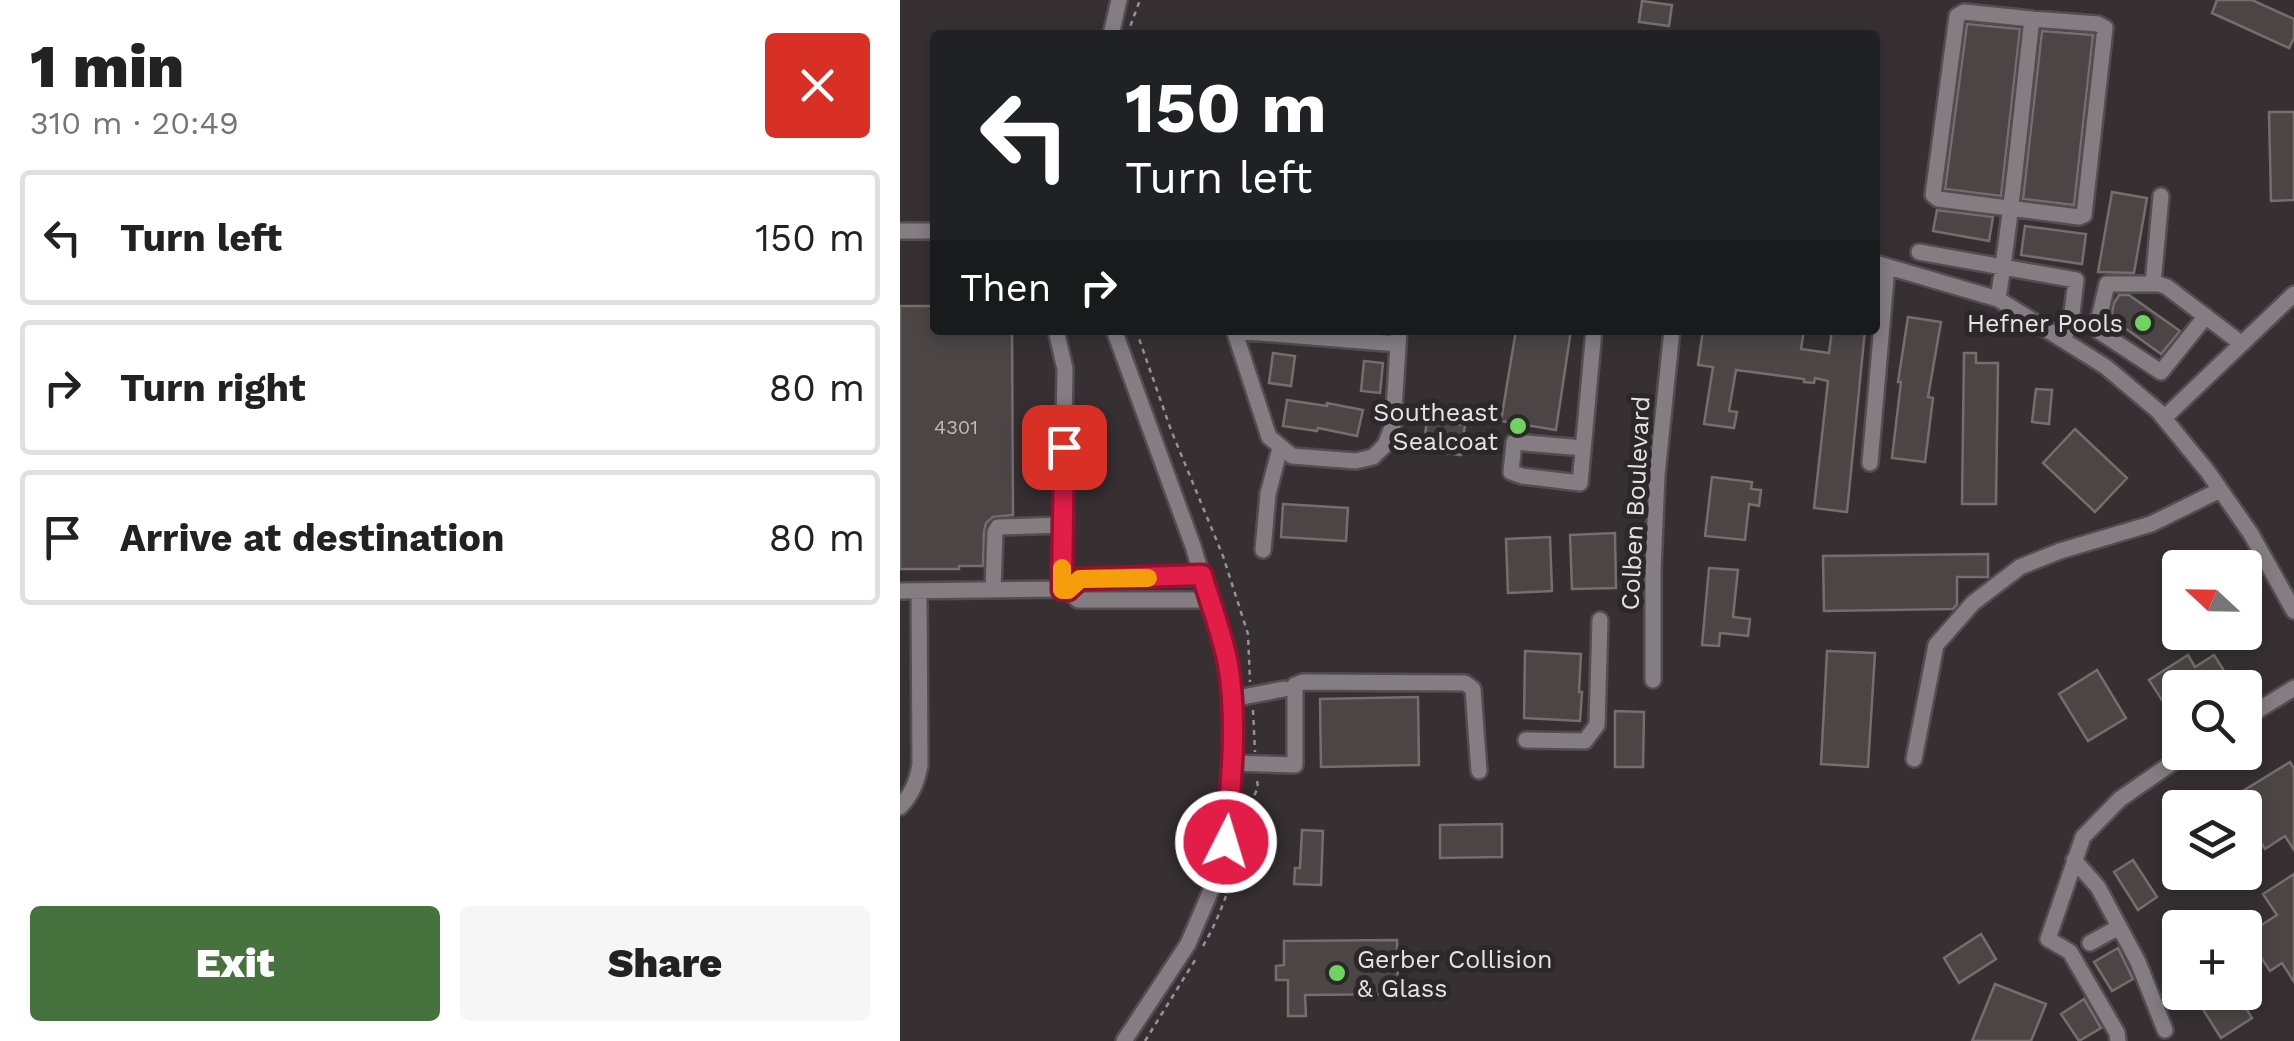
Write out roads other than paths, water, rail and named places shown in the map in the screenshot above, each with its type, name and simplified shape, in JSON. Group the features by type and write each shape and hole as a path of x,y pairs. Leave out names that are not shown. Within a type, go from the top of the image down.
{"street":[{"path":"1111,30 1120,0"},
{"path":"1964,12 2032,19 2098,24 2105,28 2088,185 2084,214 2079,217 1938,199 1933,194 1957,16 1964,12"},
{"path":"1998,299 2032,19"},
{"path":"2153,284 2161,196"},
{"path":"900,231 930,231"},
{"path":"1919,252 2076,280 2071,321 2063,340"},
{"path":"1881,265 1998,299 2098,362 2158,411 2251,534 2294,611"},
{"path":"2206,316 2161,372 2097,328 2107,284 2153,284 2167,287 2206,316 2242,344"},
{"path":"2164,418 2294,294"},
{"path":"1057,335 1065,369 1065,590"},
{"path":"1116,335 1193,546 1227,660 1233,763 1226,842 1212,888 1188,944 1124,1041"},
{"path":"1235,335 1269,437 1292,456 1356,462 1373,457 1386,445 1393,425 1399,337 1344,335"},
{"path":"1583,448 1514,442 1511,472 1580,483 1594,335"},
{"name":"Colben Boulevard","path":"1653,680 1657,474 1671,335"},
{"path":"1870,463 1877,335"},
{"path":"2098,362 2113,341"},
{"path":"1263,550 1268,494 1280,448"},
{"path":"1914,759 1936,645 1973,603 2020,566 2151,524 2220,490"},
{"path":"993,590 998,527 1063,525"},
{"path":"900,591 1065,590 1080,579 1202,575"},
{"path":"1065,590 1078,600 1209,600"},
{"path":"900,807 917,782 920,765 919,591"},
{"path":"1526,740 1584,741 1598,725 1600,620"},
{"path":"1233,763 1295,764 1295,685 1303,682 1464,682 1473,688 1478,771"},
{"path":"2262,708 2294,688"},
{"path":"1232,699 1284,689"},
{"path":"2118,1041 2070,952 2048,939 2083,837 2120,798 2162,770"},
{"path":"2074,860 2098,886 2138,962 2166,1030"},
{"path":"2090,944 2119,927"}],"place":[{"name":"Hefner Pools","path":"2143,323"},
{"name":"Southeast Sealcoat","path":"1518,426"},
{"name":"Gerber Collision & Glass","path":"1337,973"}]}
